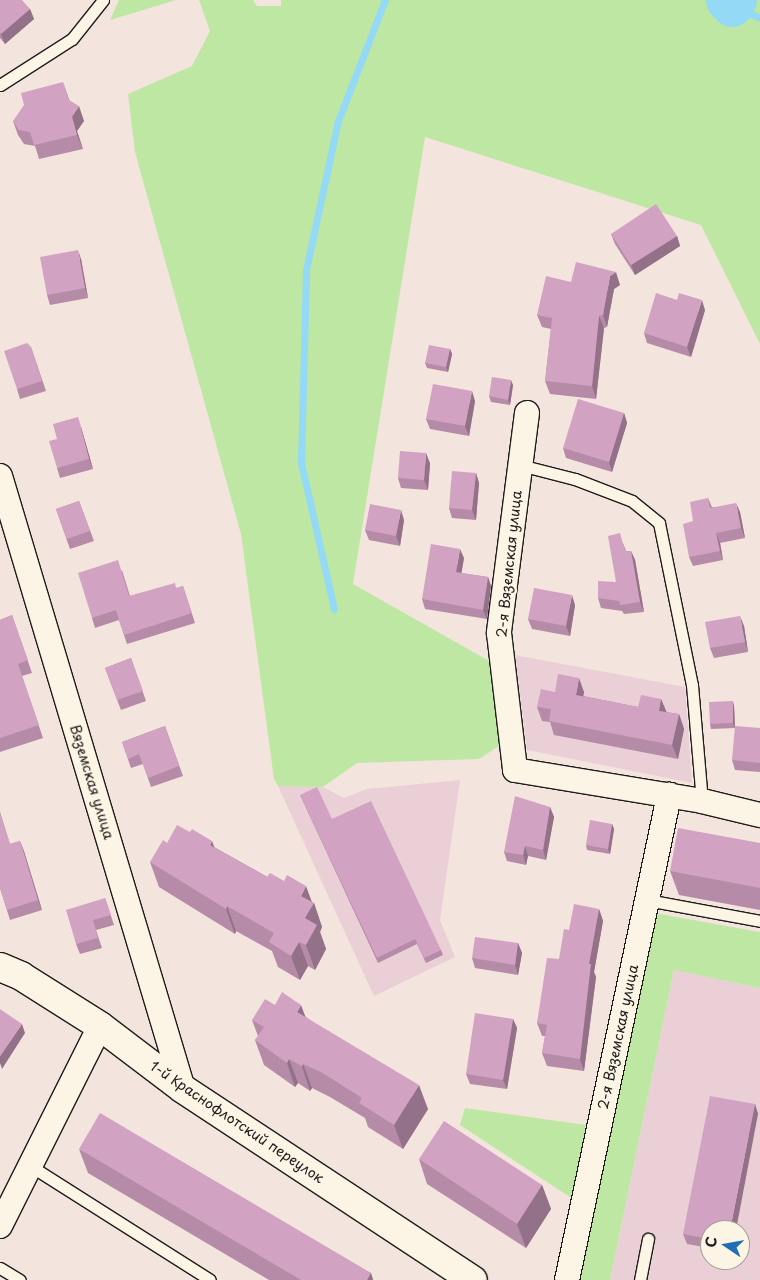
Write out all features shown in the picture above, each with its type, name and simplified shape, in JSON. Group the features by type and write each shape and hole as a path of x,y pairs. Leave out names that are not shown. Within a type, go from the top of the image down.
{"street":[{"name":"2-я Вяземская улица","path":"527,413 500,633 515,770 702,800 760,815"},
{"name":"Вяземская улица","path":"0,476 183,1089"},
{"name":"2-я Вяземская улица","path":"567,1280 669,795"},
{"name":"1-й Краснофлотский переулок","path":"0,966 21,976 100,1026 183,1089 473,1280"},
{"path":"0,1226 100,1026"}],"lane":[{"path":"0,85 72,39 102,0"},
{"path":"520,465 575,479 632,501 659,523 692,685 702,800"},
{"path":"647,900 760,922"},
{"path":"29,1166 210,1280"},
{"path":"640,1280 648,1239"},
{"path":"0,1268 20,1280"}],"shaded area":[{"path":"515,655 685,687 692,783 527,750"},
{"path":"460,780 440,920 455,957 374,996 278,786 323,787 344,798 367,789"},
{"path":"674,970 760,988 760,1280 610,1280"}],"green space":[{"path":"119,0 176,0 110,20"},
{"path":"199,0 253,0 257,6 281,6 281,0 760,0 760,344 701,225 425,137 353,584 491,662 502,744 479,759 357,763 323,787 278,786 274,779 241,534 135,152 128,94 192,66 210,31"},
{"path":"654,913 760,932 760,988 674,970 610,1280 580,1280"},
{"path":"465,1108 586,1125 573,1199 460,1125"}],"building":[{"path":"0,0 22,0 30,9 1,34 0,32"},
{"path":"63,82 69,100 79,106 72,117 77,135 34,145 30,132 19,130 13,121 24,105 21,93"},
{"path":"656,204 677,236 631,265 611,234"},
{"path":"78,250 85,288 47,295 40,257"},
{"path":"576,262 616,272 610,276 603,315 599,316 592,386 545,381 552,318 537,315 546,276 571,282"},
{"path":"656,293 677,300 679,293 702,300 687,347 644,333"},
{"path":"27,343 31,347 42,381 17,389 4,351"},
{"path":"429,345 450,349 446,367 425,363"},
{"path":"492,377 511,380 508,400 489,396"},
{"path":"433,384 472,391 465,426 426,419"},
{"path":"578,399 624,413 609,462 563,448"},
{"path":"78,417 89,459 57,468 49,441 57,439 53,424"},
{"path":"400,451 426,453 424,480 398,478"},
{"path":"452,471 476,473 472,510 449,508"},
{"path":"708,498 710,508 736,503 741,528 716,533 720,551 689,557 683,524 693,521 690,502"},
{"path":"79,501 90,531 67,539 56,509"},
{"path":"370,504 401,510 396,536 365,530"},
{"path":"620,533 625,551 631,551 640,602 620,605 619,601 598,598 598,581 616,582 608,536"},
{"path":"431,544 460,549 456,572 488,577 483,610 422,599"},
{"path":"118,560 129,596 175,583 176,588 183,586 192,613 124,635 116,610 92,618 78,573"},
{"path":"534,588 572,595 566,626 528,619"},
{"path":"12,615 28,660 18,664 39,725 0,738 0,620"},
{"path":"740,616 745,642 710,648 705,622"},
{"path":"131,658 143,691 117,700 105,668"},
{"path":"558,674 579,678 576,695 638,707 641,695 661,699 659,711 679,714 672,745 549,721 551,709 537,707 541,689 555,692"},
{"path":"733,701 733,723 710,724 709,702"},
{"path":"165,726 179,766 148,778 139,754 128,759 122,742"},
{"path":"735,726 760,728 760,763 732,760"},
{"path":"317,787 332,819 371,801 441,950 424,958 415,939 377,958 300,795"},
{"path":"515,796 550,807 543,850 525,846 523,855 504,852"},
{"path":"0,813 10,844 20,841 38,900 7,910 0,888"},
{"path":"590,820 612,824 608,849 586,845"},
{"path":"177,825 190,832 192,829 212,841 210,845 267,877 270,873 284,881 287,875 306,886 301,896 314,903 305,918 317,925 306,945 299,942 291,956 269,942 274,933 227,906 226,909 150,862 163,840 167,843"},
{"path":"678,828 760,843 760,888 670,871"},
{"path":"105,898 111,915 93,920 98,938 76,944 66,910"},
{"path":"574,904 599,909 589,964 591,964 580,1059 542,1053 547,1025 537,1023 547,958 559,959 564,929 569,930"},
{"path":"475,937 518,943 515,965 472,958"},
{"path":"282,992 301,1005 297,1012 419,1085 394,1125 359,1103 362,1098 321,1072 303,1064 302,1066 289,1059 287,1063 255,1040 264,1027 252,1020 265,999 275,1005"},
{"path":"0,1009 22,1024 0,1056"},
{"path":"475,1013 513,1019 503,1080 466,1074"},
{"path":"710,1096 755,1104 732,1220 700,1220 700,1237 683,1234"},
{"path":"100,1113 371,1273 367,1280 301,1280 79,1149"},
{"path":"444,1121 542,1185 517,1224 419,1159"}],"waterway":[{"path":"334,609 301,463 306,270 338,121 385,0"},
{"path":"726,0 732,6 736,0"},
{"path":"732,6 760,18"}]}
